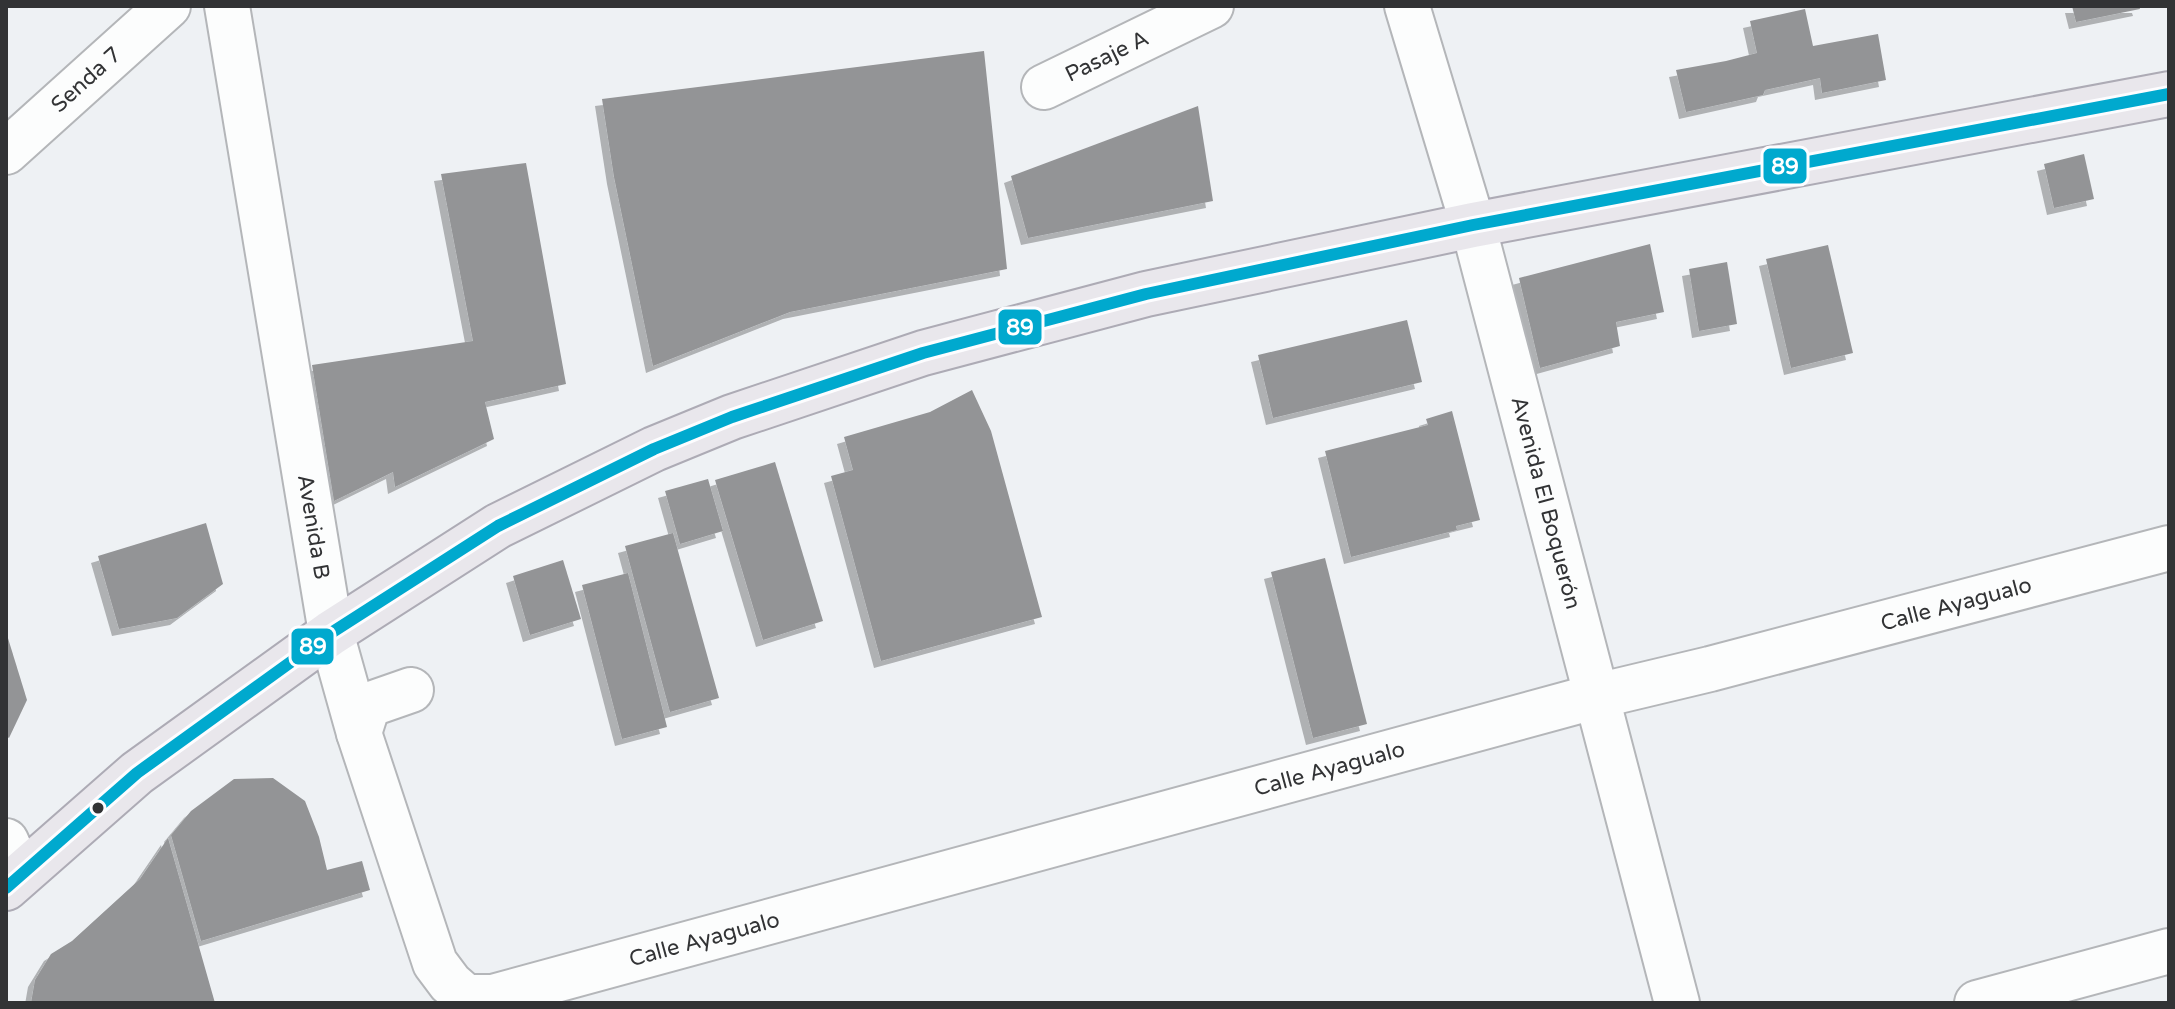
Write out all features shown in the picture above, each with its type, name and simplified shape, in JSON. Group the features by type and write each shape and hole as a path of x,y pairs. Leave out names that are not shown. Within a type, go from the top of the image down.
{"main road":[{"path":"11,867 331,633 498,526 654,449 732,417 923,353 1131,298 1473,225 2169,94"}],"street":[{"name":"Senda 7","path":"6,152 168,6"},
{"name":"Avenida B","path":"227,6 331,633 359,733 435,963 466,997 493,997"},
{"name":"Pasaje A","path":"1044,87 1211,6"},
{"name":"Avenida El Boquerón","path":"1407,6 1473,225 1677,1003"},
{"name":"Calle Ayagualo","path":"493,997 1597,696 2169,548"},
{"path":"359,733 368,705 411,690"},
{"path":"1977,1003 2169,951"}],"building":[{"path":"2072,6 2139,6 2140,9 2076,22"},
{"path":"1805,9 1813,46 1878,34 1886,80 1822,93 1820,78 1765,90 1763,95 1686,112 1676,70 1757,53 1750,21"},
{"path":"984,51 1007,269 790,312 653,366 614,177 602,99"},
{"path":"1198,106 1213,201 1028,238 1011,176"},
{"path":"2084,154 2094,199 2054,208 2044,164"},
{"path":"526,163 566,384 485,402 494,439 395,487 393,472 334,501 312,365 473,341 441,174"},
{"path":"1650,244 1664,312 1616,322 1620,346 1540,368 1519,278"},
{"path":"1828,245 1853,353 1791,368 1766,259"},
{"path":"1727,262 1737,324 1699,331 1689,269"},
{"path":"1407,320 1422,382 1273,418 1258,355"},
{"path":"972,390 991,431 1042,617 881,661 831,476 853,470 844,437 930,412"},
{"path":"1452,411 1480,520 1456,526 1457,530 1351,557 1325,451 1428,425 1426,419"},
{"path":"775,462 823,621 763,640 715,480"},
{"path":"708,479 723,531 680,544 665,491"},
{"path":"206,523 223,584 177,618 119,629 98,556"},
{"path":"673,533 719,698 670,712 625,546"},
{"path":"1325,558 1367,724 1313,738 1271,572"},
{"path":"563,560 581,619 530,635 513,576"},
{"path":"628,573 667,727 622,739 582,585"},
{"path":"7,635 27,700 9,738 6,736"},
{"path":"273,778 305,801 319,837 327,870 362,861 370,890 201,941 171,835 191,811 234,779"},
{"path":"168,838 215,1003 31,1003 35,980 51,954 72,941 140,879"}],"transit line":[{"name":"89","path":"6,888 137,773 331,633 498,526 654,449 732,417 923,353 1146,294 1473,225 2169,94"}]}
